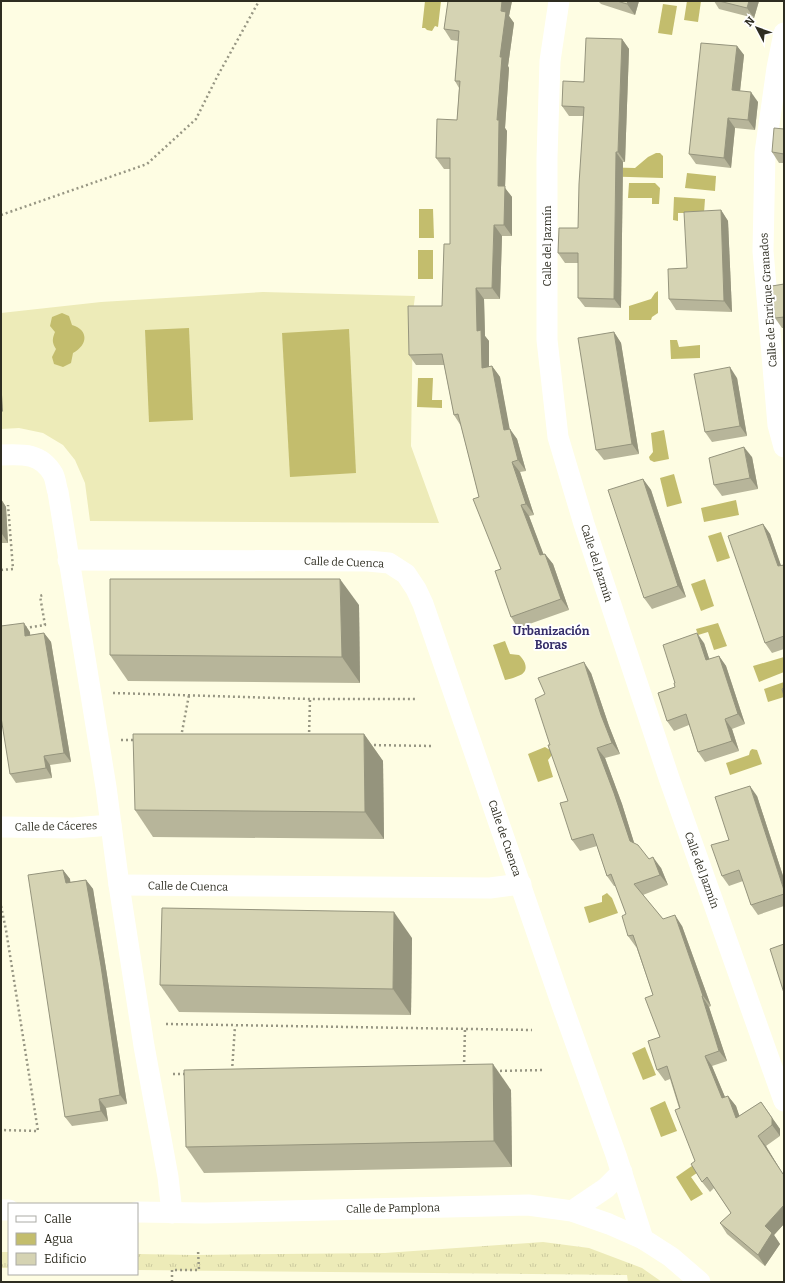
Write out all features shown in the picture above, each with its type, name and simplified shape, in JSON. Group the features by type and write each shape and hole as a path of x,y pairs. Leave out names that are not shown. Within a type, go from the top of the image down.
{"street":[{"name":"Calle del Jazmín","path":"559,1 550,61 547,158 547,340 558,437 584,524 669,778 784,1101"},
{"name":"Calle de Enrique Granados","path":"784,33 777,68 765,153 763,251 778,425 784,447"},
{"path":"1,455 30,455 43,461 53,475 58,492 106,787 119,885 144,1046 168,1177 172,1213"},
{"name":"Calle de Cuenca","path":"68,560 368,561 389,563 406,574 416,589 423,604 622,1172 643,1239"},
{"name":"Calle de Cáceres","path":"1,827 73,828 111,825"},
{"name":"Calle de Cuenca","path":"119,885 490,888 521,884"},
{"path":"572,1211 589,1201 606,1188 622,1172"},
{"name":"Calle de Pamplona","path":"138,1212 172,1213 528,1205 572,1211 609,1224 643,1239 671,1257 700,1282"}],"path":[{"path":"1,215 147,164 196,119 217,77 259,1"},
{"path":"1,570 13,569 8,505"},
{"path":"23,628 46,625 40,596 43,595"},
{"path":"113,693 310,699 416,699"},
{"path":"180,742 189,695"},
{"path":"309,744 310,699"},
{"path":"121,740 143,741"},
{"path":"363,745 433,746"},
{"path":"1,906 38,1131 1,1130"},
{"path":"166,1024 532,1030"},
{"path":"232,1074 235,1026"},
{"path":"464,1071 465,1029"},
{"path":"494,1071 545,1070"},
{"path":"173,1074 188,1074"},
{"path":"172,1282 172,1270 199,1270 198,1250"}],"green space":[{"path":"263,292 415,296 413,312 411,446 439,523 90,521 85,483 75,460 63,445 43,433 19,428 1,429 1,313 101,302"},
{"path":"543,1242 589,1248 642,1268 662,1282 628,1282 627,1275 138,1270 138,1254 194,1255 385,1253"},
{"path":"1,1252 8,1252 8,1268 1,1268"}],"water":[{"path":"425,1 441,1 438,27 435,26 432,31 422,28"},
{"path":"687,1 701,1 698,22 684,20"},
{"path":"663,4 677,6 672,35 658,33"},
{"path":"656,153 660,153 663,156 663,178 596,176 596,167 635,168 648,157"},
{"path":"687,173 716,176 715,191 685,188"},
{"path":"629,183 655,183 660,188 659,204 652,204 652,198 628,198"},
{"path":"674,197 705,199 704,213 678,213 678,221 673,220"},
{"path":"419,209 433,209 434,238 419,238"},
{"path":"418,250 433,250 433,279 418,279"},
{"path":"658,291 658,313 652,317 651,320 629,320 629,306 651,299"},
{"path":"62,313 69,316 72,325 78,327 84,334 84,342 82,346 73,353 71,363 63,367 54,364 52,357 56,349 53,341 55,332 50,326 52,317"},
{"path":"189,328 193,420 149,422 145,330"},
{"path":"349,329 356,473 290,477 282,333"},
{"path":"670,340 677,340 679,347 700,345 700,358 671,359"},
{"path":"418,378 433,378 432,400 442,400 442,408 417,407"},
{"path":"664,430 669,459 654,462 650,460 649,457 653,452 651,433"},
{"path":"674,474 682,503 667,507 660,478"},
{"path":"736,500 739,515 704,522 701,508"},
{"path":"721,532 730,558 717,562 708,536"},
{"path":"705,579 714,606 701,611 691,584"},
{"path":"718,623 727,646 714,650 708,632 698,635 696,629"},
{"path":"505,641 510,654 519,655 526,666 522,674 505,680 493,645"},
{"path":"784,657 784,672 759,682 753,666"},
{"path":"784,682 784,697 768,702 764,689"},
{"path":"545,747 550,750 552,755 548,760 553,777 538,782 528,754"},
{"path":"752,749 757,750 762,764 730,775 726,763 749,755"},
{"path":"607,893 612,898 618,913 589,923 584,907 602,902 602,896"},
{"path":"645,1047 656,1075 643,1080 632,1053"},
{"path":"665,1101 677,1131 661,1137 650,1108"},
{"path":"722,1145 726,1153 691,1177 703,1194 691,1201 676,1177"}],"building":[{"path":"448,1 502,1 501,11 506,12 500,57 502,57 497,120 499,120 498,186 505,186 504,225 494,225 492,288 476,288 477,331 481,330 482,368 492,366 504,430 510,429 518,460 512,462 526,504 521,505 540,555 545,554 561,599 511,617 495,571 501,569 473,499 479,497 458,414 454,415 442,354 409,355 408,306 442,306 444,244 450,244 450,158 436,158 437,119 457,120 460,81 455,81 459,31 444,29"},
{"path":"617,1 628,1 627,4"},
{"path":"719,1 749,1 747,8"},
{"path":"586,38 622,39 618,152 616,152 614,299 578,298 578,253 558,253 559,228 578,228 584,107 562,106 563,81 584,82"},
{"path":"701,43 737,46 732,90 751,92 748,120 728,118 724,158 689,154"},
{"path":"774,128 784,129 784,154 772,152"},
{"path":"721,210 724,301 669,299 668,269 687,268 684,212"},
{"path":"784,284 784,317 775,318 772,286"},
{"path":"614,332 632,444 596,450 578,338"},
{"path":"730,367 740,426 705,432 694,374"},
{"path":"744,447 750,478 714,485 709,458"},
{"path":"643,479 678,586 644,598 608,490"},
{"path":"763,524 778,566 784,565 784,636 765,643 728,536"},
{"path":"110,579 340,579 342,657 110,655"},
{"path":"24,623 25,636 44,633 64,753 44,756 46,768 10,774 1,717 1,626"},
{"path":"697,633 706,660 719,656 738,714 725,719 732,741 698,752 686,714 667,721 658,693 675,687 663,645"},
{"path":"584,662 601,715 612,743 597,748 630,841 638,845 649,859 653,857 660,875 634,884 663,919 675,915 703,996 719,1051 705,1056 722,1098 728,1096 736,1118 761,1102 772,1118 772,1125 758,1136 783,1174 784,1172 784,1205 765,1226 772,1233 758,1255 720,1223 731,1213 707,1177 702,1182 691,1164 695,1161 675,1110 680,1108 667,1066 657,1070 648,1041 660,1037 645,998 653,995 633,935 628,936 622,916 626,914 611,874 607,876 593,834 572,840 560,803 568,801 548,745 550,745 535,699 545,694 538,678"},
{"path":"133,734 364,734 365,812 135,810"},
{"path":"750,786 784,890 784,894 751,905 739,870 722,876 711,845 729,840 715,797"},
{"path":"63,870 66,883 86,880 101,966 120,1095 99,1099 101,1111 65,1117 28,875"},
{"path":"162,908 394,912 393,989 160,985"},
{"path":"784,944 784,993 770,949"},
{"path":"493,1064 494,1141 186,1147 184,1070"}],"district":[{"name":"Urbanización Boras","path":"551,638"}]}
